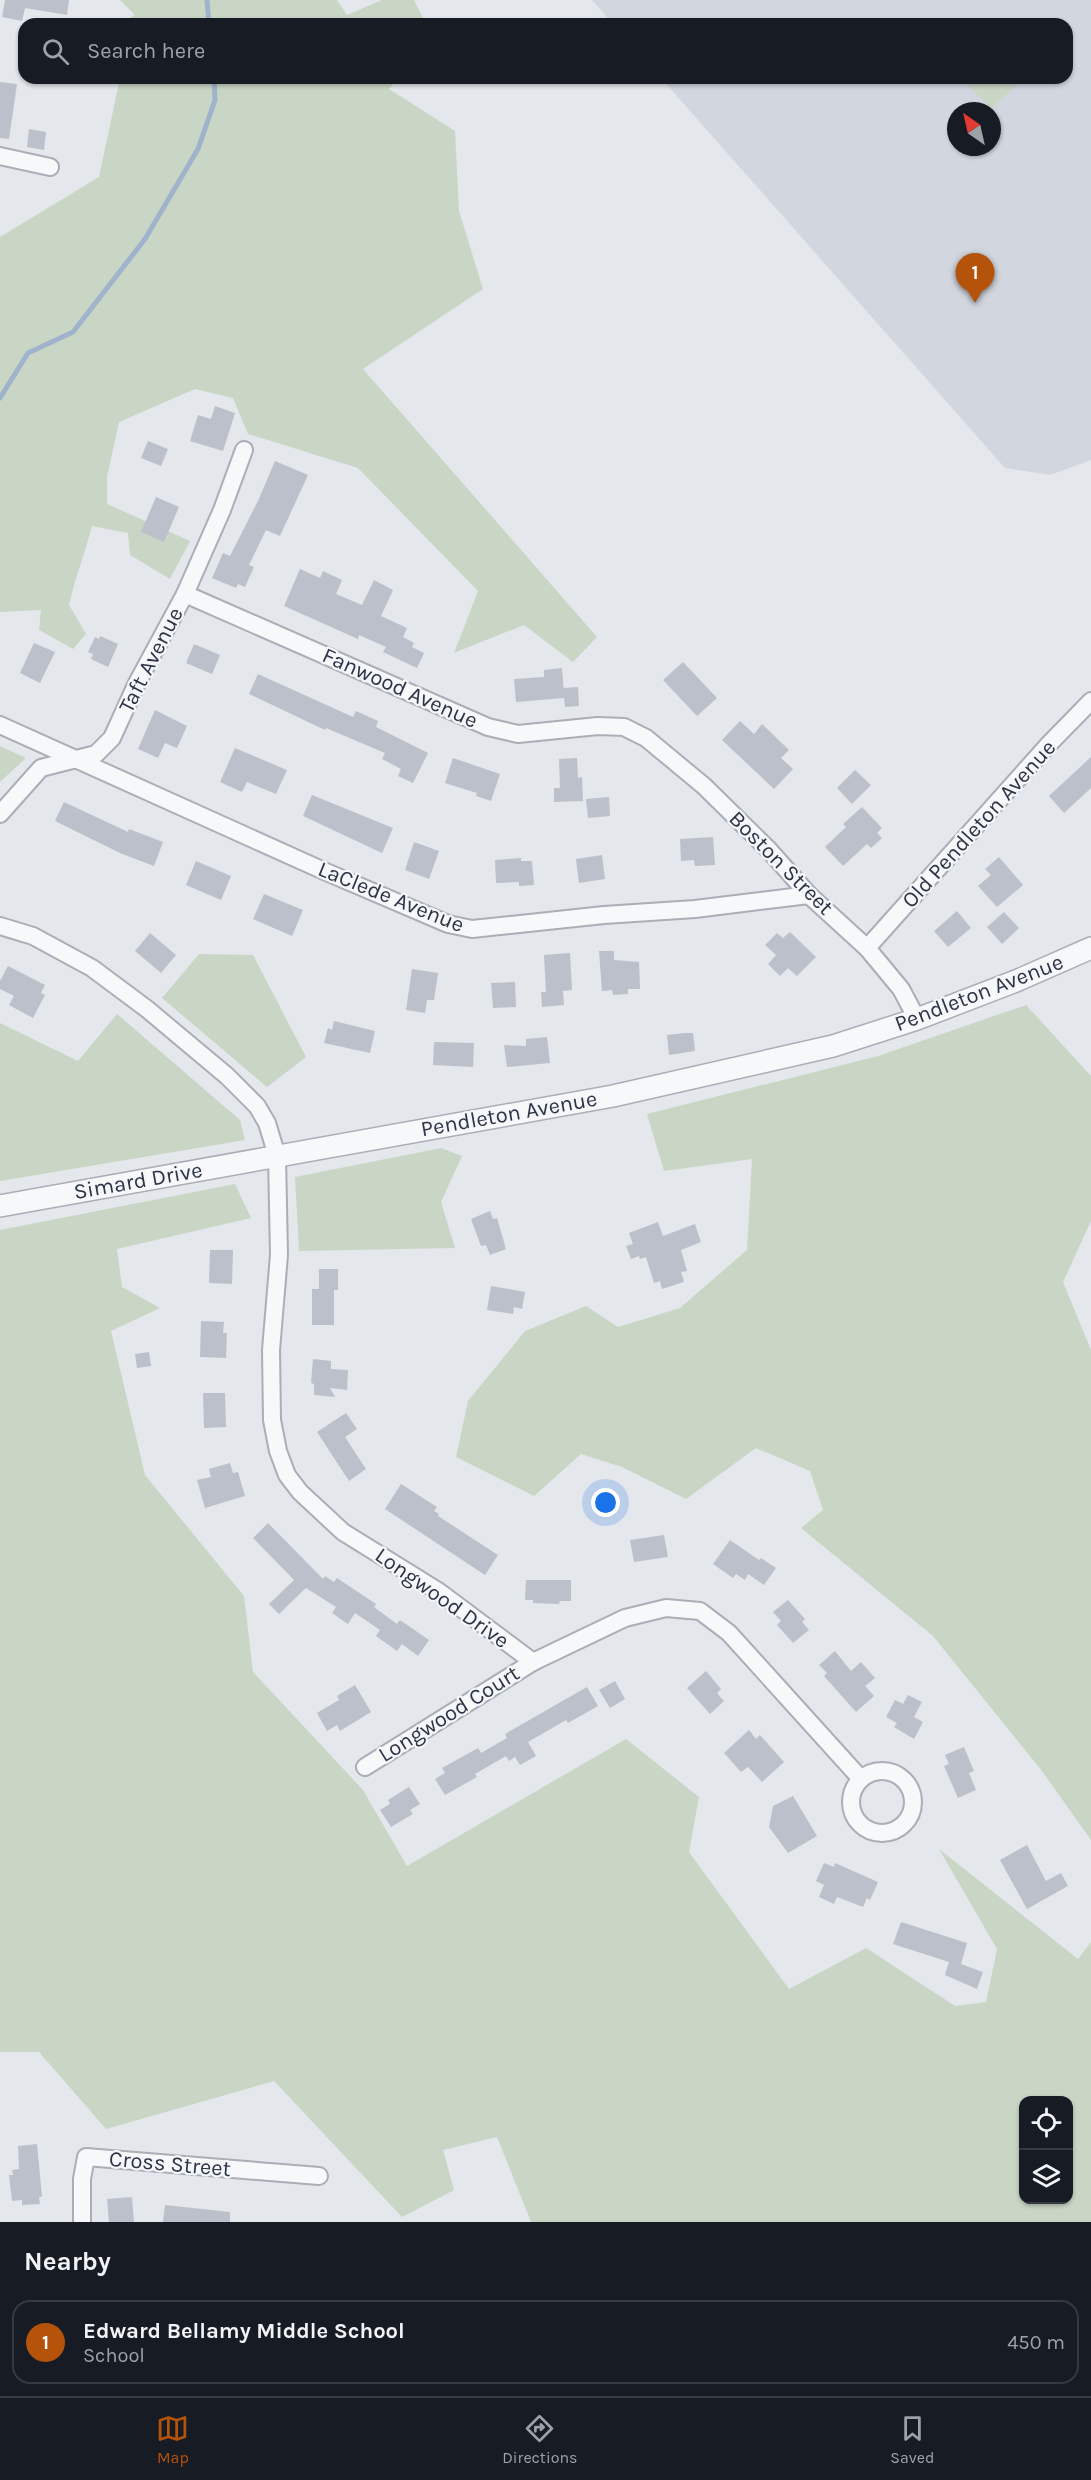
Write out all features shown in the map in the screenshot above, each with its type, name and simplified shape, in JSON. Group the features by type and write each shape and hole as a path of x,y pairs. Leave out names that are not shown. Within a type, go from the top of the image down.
{"street":[{"path":"0,156 50,167"},
{"name":"Taft Avenue","path":"0,814 41,768 56,763 76,761 96,754 112,738 137,683 185,594 222,510 244,450"},
{"name":"Fanwood Avenue","path":"185,594 488,727 518,734 598,726 624,727"},
{"name":"Old Pendleton Avenue","path":"867,948 1091,701"},
{"name":"LaClede Avenue","path":"0,725 76,761 448,924 472,929 604,915 695,909 809,895"},
{"name":"Boston Street","path":"624,727 646,738 704,786 769,850 809,895 867,948 901,989 917,1019"},
{"path":"0,926 33,936 92,968 147,1008 227,1076 257,1106 267,1124 277,1156"},
{"name":"Pendleton Avenue","path":"277,1156 656,1087 833,1047 917,1019 1026,978 1091,948"},
{"name":"Simard Drive","path":"0,1206 277,1156"},
{"name":"Longwood Drive","path":"277,1156 279,1255 271,1350 272,1420 278,1451 287,1475 300,1492 343,1532 438,1591 533,1662 625,1618 666,1608 700,1611 729,1633 861,1779"},
{"name":"Longwood Court","path":"365,1767 533,1662"},
{"name":"Cross Street","path":"82,2222 82,2179 86,2157 319,2176"}],"shaded area":[{"path":"592,0 1091,0 1091,460 1050,475 1005,468 666,84 1073,84 1073,18 608,18"}],"green space":[{"path":"120,0 337,0 347,15 382,0 414,0 423,18 129,18 135,15"},
{"path":"119,84 393,84 389,89 455,131 459,211 483,289 363,369 597,637 573,662 524,625 454,653 478,591 358,468 248,434 233,398 195,389 119,422 107,477 107,504 190,541 170,579 130,555 128,533 92,526 69,605 86,634 73,649 39,630 41,610 0,612 0,237 99,177"},
{"path":"967,84 1018,84 998,102 984,102"},
{"path":"0,746 26,758 0,782"},
{"path":"199,954 253,955 306,1057 267,1087 162,998"},
{"path":"1026,1005 1091,1076 1091,1221 1063,1282 1091,1350 1091,1840 1042,1771 933,1636 801,1528 823,1510 810,1471 756,1448 686,1499 622,1467 581,1454 534,1496 456,1457 468,1401 525,1331 586,1306 618,1327 680,1308 747,1250 752,1159 664,1171 647,1114 878,1056"},
{"path":"117,1014 240,1120 245,1140 0,1181 0,1023 78,1061"},
{"path":"441,1148 462,1156 441,1202 455,1248 299,1251 295,1177"},
{"path":"235,1184 251,1218 117,1249 122,1287 160,1308 111,1331 145,1475 244,1596 253,1672 363,1790 407,1866 626,1739 699,1797 689,1852 789,1989 866,1948 955,2006 986,2002 997,1949 939,1849 1078,1959 1091,1942 1091,2222 531,2222 497,2137 443,2150 454,2190 402,2217 274,2081 106,2129 39,2052 0,2052 0,1230"}],"building":[{"path":"5,0 69,0 67,15 25,8 23,18 18,18 18,20 2,17"},
{"path":"0,82 17,84 9,139 0,138"},
{"path":"29,129 46,132 44,150 27,147"},
{"path":"215,406 235,413 223,451 190,441 198,415 211,419"},
{"path":"148,441 168,449 161,466 141,458"},
{"path":"275,461 308,475 280,536 266,530 249,565 254,567 245,587 238,584 236,588 212,578 223,553 230,556"},
{"path":"156,497 179,507 164,542 141,532"},
{"path":"300,569 320,578 323,571 342,580 336,594 362,605 374,580 393,590 381,616 407,628 403,637 414,643 412,647 424,653 417,668 383,652 386,647 359,635 358,639 284,606"},
{"path":"100,636 118,644 108,667 91,659 93,654 88,652 95,637 99,639"},
{"path":"34,643 55,652 40,683 20,673"},
{"path":"194,644 220,655 212,674 186,663"},
{"path":"683,662 717,698 697,716 663,680"},
{"path":"562,668 564,688 578,687 579,706 565,707 564,698 516,702 514,679 544,677 544,670"},
{"path":"258,674 353,717 356,711 378,721 376,727 428,753 413,783 398,776 401,769 382,759 385,753 326,728 325,730 249,694"},
{"path":"155,710 187,726 177,748 165,743 158,758 138,749"},
{"path":"740,721 754,734 762,724 789,750 781,758 793,769 774,789 722,740"},
{"path":"235,748 287,770 276,794 247,782 242,792 220,782"},
{"path":"1091,757 1091,788 1064,813 1049,796"},
{"path":"453,758 500,774 491,801 476,796 477,793 445,783"},
{"path":"577,758 578,778 582,777 583,801 554,802 554,788 560,788 559,759"},
{"path":"855,770 871,785 852,804 837,788"},
{"path":"312,795 393,828 382,853 303,816"},
{"path":"609,797 610,816 588,818 586,799"},
{"path":"64,802 128,832 129,829 163,842 154,866 120,853 55,821"},
{"path":"862,807 882,828 877,833 882,838 871,848 867,844 843,866 825,847 846,827 843,824"},
{"path":"713,837 715,865 695,866 694,860 681,861 680,839"},
{"path":"414,842 439,851 429,879 405,870"},
{"path":"602,855 605,879 579,883 576,859"},
{"path":"999,857 1023,885 997,907 978,886 991,875 985,869"},
{"path":"521,858 521,861 532,861 534,885 519,886 519,882 496,883 495,860"},
{"path":"196,861 231,876 221,900 186,885"},
{"path":"264,894 303,910 292,936 253,919"},
{"path":"957,911 971,928 948,947 934,931"},
{"path":"1004,912 1019,928 1002,944 987,927"},
{"path":"790,932 816,957 797,976 788,968 780,976 768,964 776,955 765,945 777,933 783,938"},
{"path":"150,933 176,955 161,973 135,951"},
{"path":"599,951 614,951 614,960 639,962 640,989 628,989 628,994 613,995 612,990 602,991"},
{"path":"570,953 572,990 563,991 564,1005 542,1007 541,992 546,992 544,955"},
{"path":"8,966 45,985 41,993 45,995 33,1018 9,1005 14,996 0,989 0,981"},
{"path":"412,969 438,973 434,1000 427,1000 425,1013 406,1010"},
{"path":"515,982 516,1007 493,1008 491,983"},
{"path":"334,1021 375,1031 370,1053 324,1043 328,1028 332,1030"},
{"path":"693,1033 695,1051 669,1055 667,1035"},
{"path":"547,1037 550,1063 507,1067 504,1045 526,1046 526,1039"},
{"path":"434,1042 474,1043 473,1067 433,1065"},
{"path":"490,1211 493,1219 497,1218 506,1249 490,1255 486,1245 481,1246 471,1219"},
{"path":"658,1222 663,1236 695,1224 701,1242 681,1250 687,1271 681,1272 684,1282 662,1289 660,1281 654,1283 646,1257 640,1259 639,1256 631,1259 626,1246 633,1244 629,1233"},
{"path":"210,1250 233,1250 232,1284 209,1283"},
{"path":"319,1269 338,1269 338,1290 334,1290 334,1325 312,1325 312,1289 319,1289"},
{"path":"491,1286 525,1292 522,1309 514,1307 513,1314 487,1310"},
{"path":"201,1321 224,1322 223,1333 227,1333 226,1358 200,1357"},
{"path":"149,1352 151,1366 137,1368 135,1354"},
{"path":"313,1359 331,1361 331,1369 348,1370 347,1390 330,1388 335,1397 314,1395 314,1384 311,1383"},
{"path":"203,1393 225,1393 226,1427 204,1428"},
{"path":"346,1413 357,1429 345,1437 366,1469 349,1481 317,1432"},
{"path":"230,1463 233,1473 238,1472 245,1496 205,1508 197,1480 211,1477 209,1469"},
{"path":"401,1484 437,1507 434,1511 439,1514 438,1516 498,1555 485,1575 385,1509"},
{"path":"268,1523 323,1579 325,1576 334,1582 337,1578 376,1604 374,1607 397,1624 400,1620 429,1640 418,1656 402,1644 397,1651 376,1636 380,1630 355,1613 348,1624 332,1613 336,1607 306,1588 279,1614 269,1604 294,1580 253,1538"},
{"path":"664,1535 668,1557 634,1562 630,1540"},
{"path":"730,1540 759,1560 761,1558 776,1568 764,1585 748,1574 745,1580 736,1574 733,1578 713,1564"},
{"path":"526,1580 571,1580 571,1601 560,1601 559,1604 533,1603 533,1600 525,1600"},
{"path":"788,1600 805,1619 802,1622 809,1630 793,1643 777,1625 781,1621 773,1612"},
{"path":"835,1651 851,1671 861,1662 875,1678 865,1686 874,1696 856,1712 824,1676 827,1673 819,1665"},
{"path":"706,1671 721,1689 717,1693 724,1701 710,1714 687,1688"},
{"path":"615,1681 625,1699 610,1708 599,1690"},
{"path":"355,1685 371,1712 340,1731 337,1725 327,1731 317,1713 339,1700 337,1696"},
{"path":"587,1687 598,1706 568,1723 566,1720 528,1742 536,1756 520,1765 515,1757 509,1761 506,1756 475,1774 477,1777 445,1795 435,1779 445,1773 442,1768 478,1748 481,1753 507,1738 505,1734"},
{"path":"908,1695 922,1702 914,1717 923,1722 914,1739 894,1727 897,1723 886,1717 895,1700 903,1704"},
{"path":"749,1730 756,1739 760,1735 784,1762 762,1782 748,1767 741,1772 724,1753"},
{"path":"964,1747 974,1771 969,1773 976,1790 958,1798 944,1766 949,1764 945,1755"},
{"path":"409,1787 420,1804 410,1810 413,1814 391,1827 380,1810 390,1804 388,1800"},
{"path":"793,1796 817,1836 788,1853 769,1827 773,1806"},
{"path":"1027,1845 1046,1881 1061,1873 1068,1886 1027,1909 1000,1860"},
{"path":"824,1863 834,1867 835,1863 878,1882 870,1900 867,1898 863,1907 837,1897 834,1904 819,1897 824,1885 816,1881"},
{"path":"901,1922 967,1943 961,1964 983,1972 977,1989 945,1975 949,1962 893,1944"},
{"path":"37,2144 42,2197 39,2197 40,2204 22,2205 22,2200 12,2201 9,2175 13,2175 12,2170 19,2169 18,2146"},
{"path":"132,2197 134,2222 109,2222 107,2199"},
{"path":"165,2205 230,2212 230,2222 163,2222"}],"waterway":[{"path":"207,0 208,18"},
{"path":"0,398 28,353 73,332 145,239 198,149 215,100 214,84"}],"place":[{"name":"Edward Bellamy Middle School","path":"975,303"}]}
